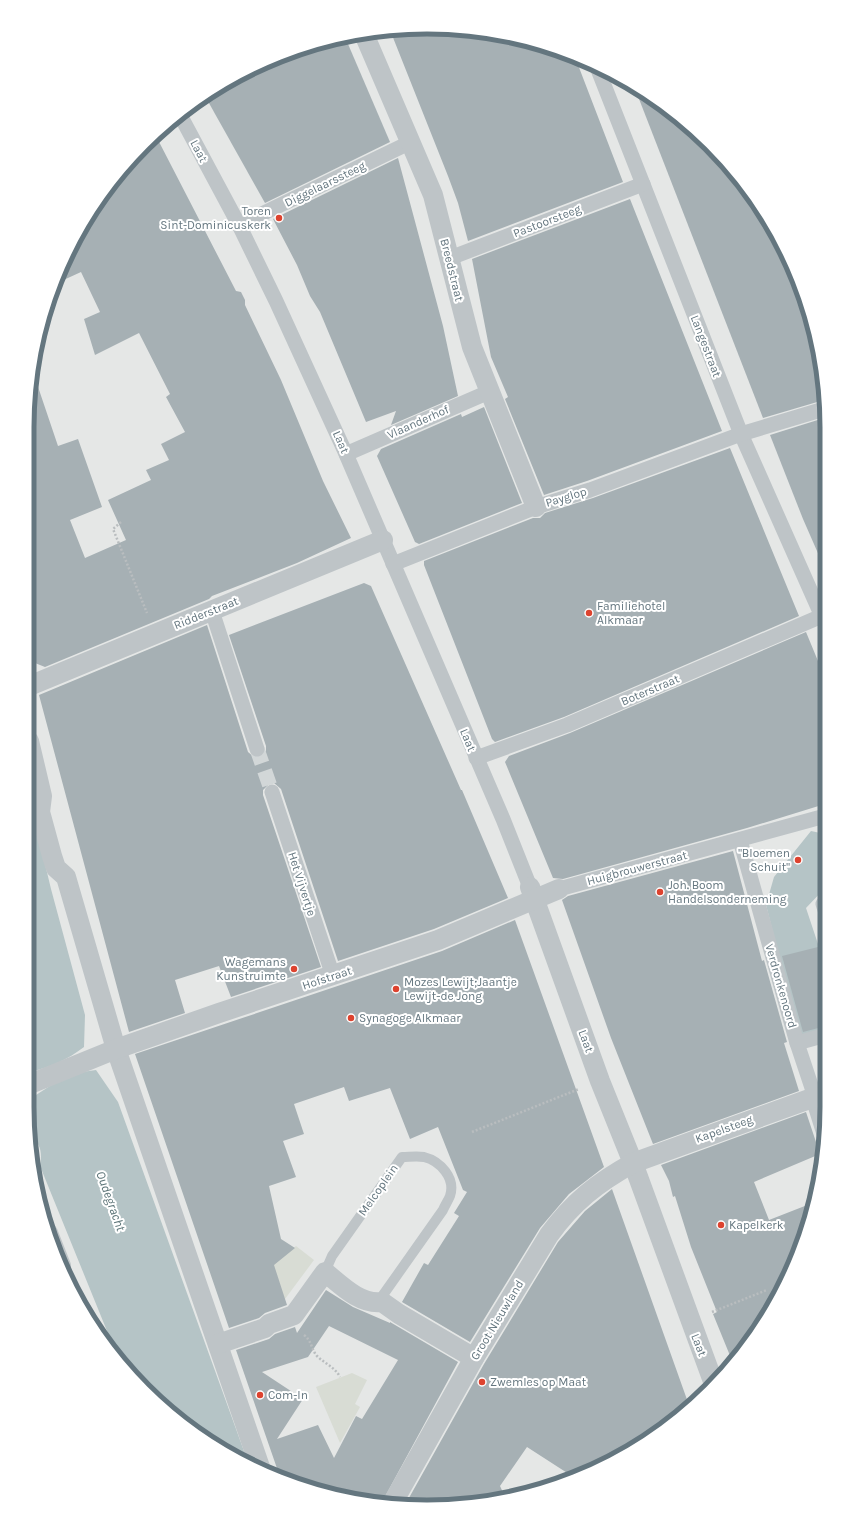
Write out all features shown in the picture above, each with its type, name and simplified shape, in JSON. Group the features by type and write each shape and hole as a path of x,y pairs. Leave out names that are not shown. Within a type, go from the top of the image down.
{"street":[{"name":"Breedstraat","path":"366,39 433,195 472,347 491,390 536,507"},
{"name":"Langestraat","path":"600,75 741,434 820,608"},
{"name":"Laat","path":"182,120 239,225 280,309 346,454 533,893 600,1081 633,1163 712,1378"},
{"name":"Diggelaarssteeg","path":"239,225 411,142"},
{"name":"Pastoorsteeg","path":"450,258 643,184"},
{"name":"Vlaanderhof","path":"346,454 491,390"},
{"name":"Payglop","path":"393,564 536,507 590,490 741,434 819,410"},
{"name":"Ridderstraat","path":"34,684 382,540"},
{"path":"212,611 257,749"},
{"name":"Boterstraat","path":"476,758 567,725 820,619"},
{"path":"34,762 42,796 40,812 52,856 56,868 66,877 116,1050 258,1461"},
{"name":"Het Vijvertje","path":"272,792 333,976"},
{"name":"Huigbrouwerstraat","path":"533,893 559,889 820,817"},
{"name":"Verdronkenoord","path":"740,840 797,1044 820,1098"},
{"name":"Hofstraat","path":"34,1082 93,1058 219,1013 438,940 533,893"},
{"path":"797,1044 820,1037"},
{"name":"Kapelsteeg","path":"633,1163 820,1098"},
{"name":"Groot Nieuwland","path":"395,1499 474,1358 548,1235 561,1218 606,1178 633,1163"},
{"path":"325,1272 359,1297 372,1303 382,1302 399,1314 474,1358"},
{"name":"Melcoplein","path":"218,1344 265,1328 294,1315 325,1272"}],"lane":[{"name":"Melcoplein","path":"325,1272 332,1256 402,1157 423,1157 436,1162 445,1170 451,1182 450,1195 443,1210 383,1295 382,1302"}],"path":[{"path":"121,522 113,529 155,634"},
{"path":"472,1132 600,1081"},
{"path":"690,1321 767,1290"},
{"path":"289,1316 295,1328 310,1339 317,1355 336,1370 340,1377"}],"shaded area":[{"path":"427,34 478,37 529,47 577,64 624,87 645,100 686,132 705,149 722,168 812,351 817,376 820,427 820,1107 817,1158 807,1209 790,1257 779,1281 767,1304 739,1346 705,1385 686,1402 666,1419 624,1447 577,1470 553,1479 529,1487 478,1497 427,1500 401,1499 376,1497 325,1487 277,1470 230,1447 188,1419 149,1385 115,1346 87,1304 64,1257 47,1209 37,1158 34,1107 34,427 37,376 47,325 64,277 87,230 115,188 149,149 188,115 231,87 277,64 325,47 376,37"},
{"path":"241,1213 278,1261 296,1246 314,1260 285,1299"},
{"path":"352,1373 367,1380 355,1404 360,1407 340,1443 316,1387"}],"water":[{"path":"34,818 51,889 85,1015 84,1047 71,1056 45,1068 34,1071"},
{"path":"811,831 820,833 820,893 806,908 820,950 820,1035 801,1042 766,905 774,877"},
{"name":"Oudegracht","path":"96,1070 118,1102 245,1455 209,1434 168,1402 149,1385 111,1340 40,1166 41,1154 36,1141 34,1097 56,1082 75,1073"}],"building":[{"path":"427,34 478,37 529,47 578,64 623,182 468,241 458,203 392,36"},
{"path":"347,43 390,142 265,203 208,101 253,75 277,64 325,47"},
{"path":"638,95 666,115 705,149 739,188 767,231 790,277 807,325 817,376 819,401 763,418"},
{"path":"158,141 236,291 241,292 245,300 245,305 281,380 323,481 351,538 297,563 212,596 209,599 45,667 34,663 34,427 36,382 58,446 78,439 102,507 70,520 85,558 126,540 108,500 151,480 146,470 169,460 161,444 185,432 166,397 170,394 139,333 95,355 84,319 100,312 81,272 63,280 87,230 100,209 132,168"},
{"path":"398,158 443,326 458,396 391,425 396,411 366,422 320,312 310,296 297,265 273,219"},
{"path":"630,199 722,431 587,481 544,495 505,399 508,397 491,357 472,259"},
{"path":"484,407 522,503 419,544 415,542 377,456 381,449 461,414 462,417"},
{"path":"820,419 820,558 803,519 770,435"},
{"path":"730,448 799,616 564,717 495,742 492,739 424,565 424,561 533,518 540,518 545,513 593,498"},
{"path":"364,583 371,586 462,790 508,898 434,929 338,961 281,789 274,783 269,784 263,790 263,795 321,967 231,997 219,966 175,980 185,1013 129,1032 39,695 207,625 248,752 255,758 260,757 266,751 266,746 229,635"},
{"path":"806,632 820,666 820,806 747,828 563,879 553,878 505,762 509,756 570,733"},
{"path":"733,851 762,961 764,960 787,1042 784,1043 799,1091 653,1144 611,1038 562,900 568,896"},
{"path":"515,920 604,1167 569,1194 540,1228 470,1342 402,1302 424,1263 428,1265 459,1216 454,1213 467,1192 463,1190 438,1127 410,1139 390,1088 349,1101 344,1087 294,1104 304,1134 283,1141 296,1177 269,1186 281,1239 295,1248 274,1265 287,1305 265,1313 259,1318 229,1328 135,1054 442,951"},
{"path":"820,946 820,1028 803,1032 782,956"},
{"path":"806,1112 818,1148 817,1155 754,1182 769,1220 808,1205 807,1209 790,1257 779,1281 754,1325 730,1356 713,1314 717,1312 691,1247 675,1196 673,1197 669,1181 661,1165"},
{"path":"612,1189 687,1401 666,1419 624,1447 568,1473 527,1447 500,1486 503,1492 478,1497 453,1499 408,1499 484,1364 558,1242 585,1211"},
{"path":"326,1290 353,1307 390,1322 458,1362 384,1498 325,1487 278,1470 236,1350 269,1339 275,1334 295,1327 297,1333","holes":["329,1326 398,1360 362,1419 356,1416 334,1458 318,1425 277,1439 303,1399 262,1372 308,1357"]}],"tunnel":[{"path":"257,749 272,792"}],"place":[{"name":"Toren Sint-Dominicuskerk","path":"279,218"},
{"name":"Familiehotel Alkmaar","path":"589,613"},
{"name":"\"Bloemen Schuit\"","path":"798,860"},
{"name":"Joh. Boom Handelsonderneming","path":"660,892"},
{"name":"Wagemans Kunstruimte","path":"294,969"},
{"name":"Mozes Lewijt;Jaantje Lewijt-de Jong","path":"396,989"},
{"name":"Synagoge Alkmaar","path":"351,1018"},
{"name":"Kapelkerk","path":"721,1225"},
{"name":"Zwemles op Maat","path":"482,1382"},
{"name":"Com-In","path":"260,1395"}]}
